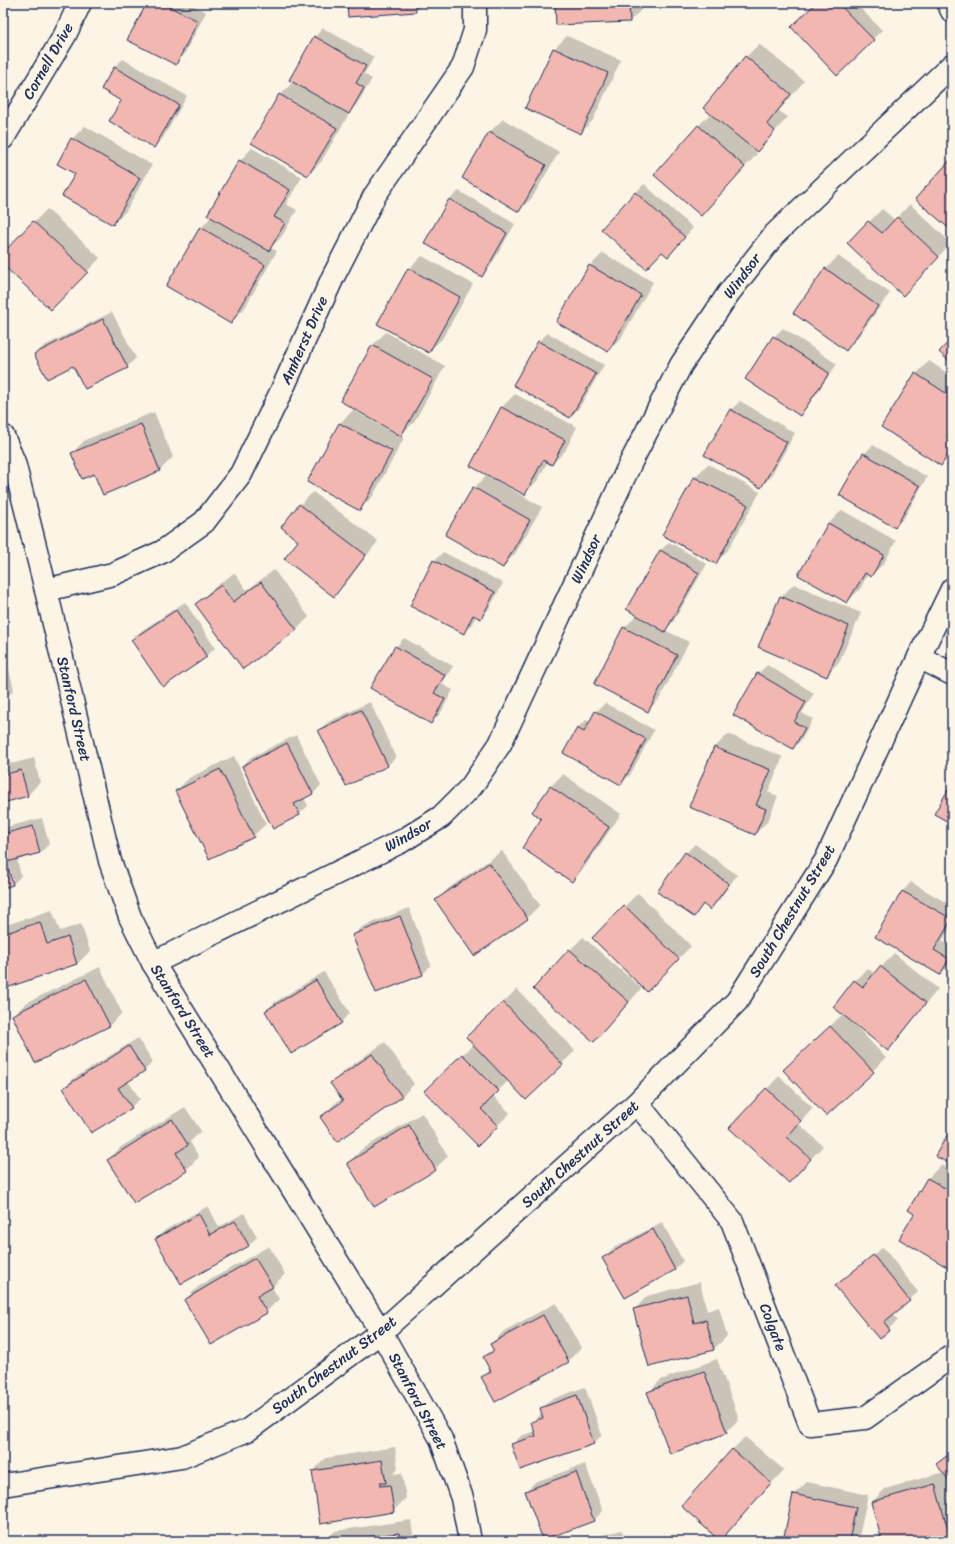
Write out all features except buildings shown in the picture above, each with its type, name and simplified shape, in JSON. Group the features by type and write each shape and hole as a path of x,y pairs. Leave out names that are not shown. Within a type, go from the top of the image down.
{"street":[{"name":"Cornell Drive","path":"3,138 65,35 80,3"},
{"name":"Amherst Drive","path":"46,590 113,574 162,552 204,522 241,474 281,392 333,277 375,196 463,67 475,30 475,3"},
{"path":"948,3 952,11"},
{"name":"Windsor","path":"153,963 402,841 441,817 471,787 500,744 642,441 681,365 728,294 774,235 952,65"},
{"name":"Stanford Street","path":"3,436 14,462 110,861 130,918 153,963 381,1332 441,1439 462,1498 470,1541"},
{"name":"South Chestnut Street","path":"3,1485 182,1457 248,1430 381,1332 637,1103 737,1002 826,860 918,658 952,589"},
{"path":"918,658 952,674"},
{"name":"Colgate","path":"637,1103 732,1221 810,1424 865,1418 952,1356"}]}
